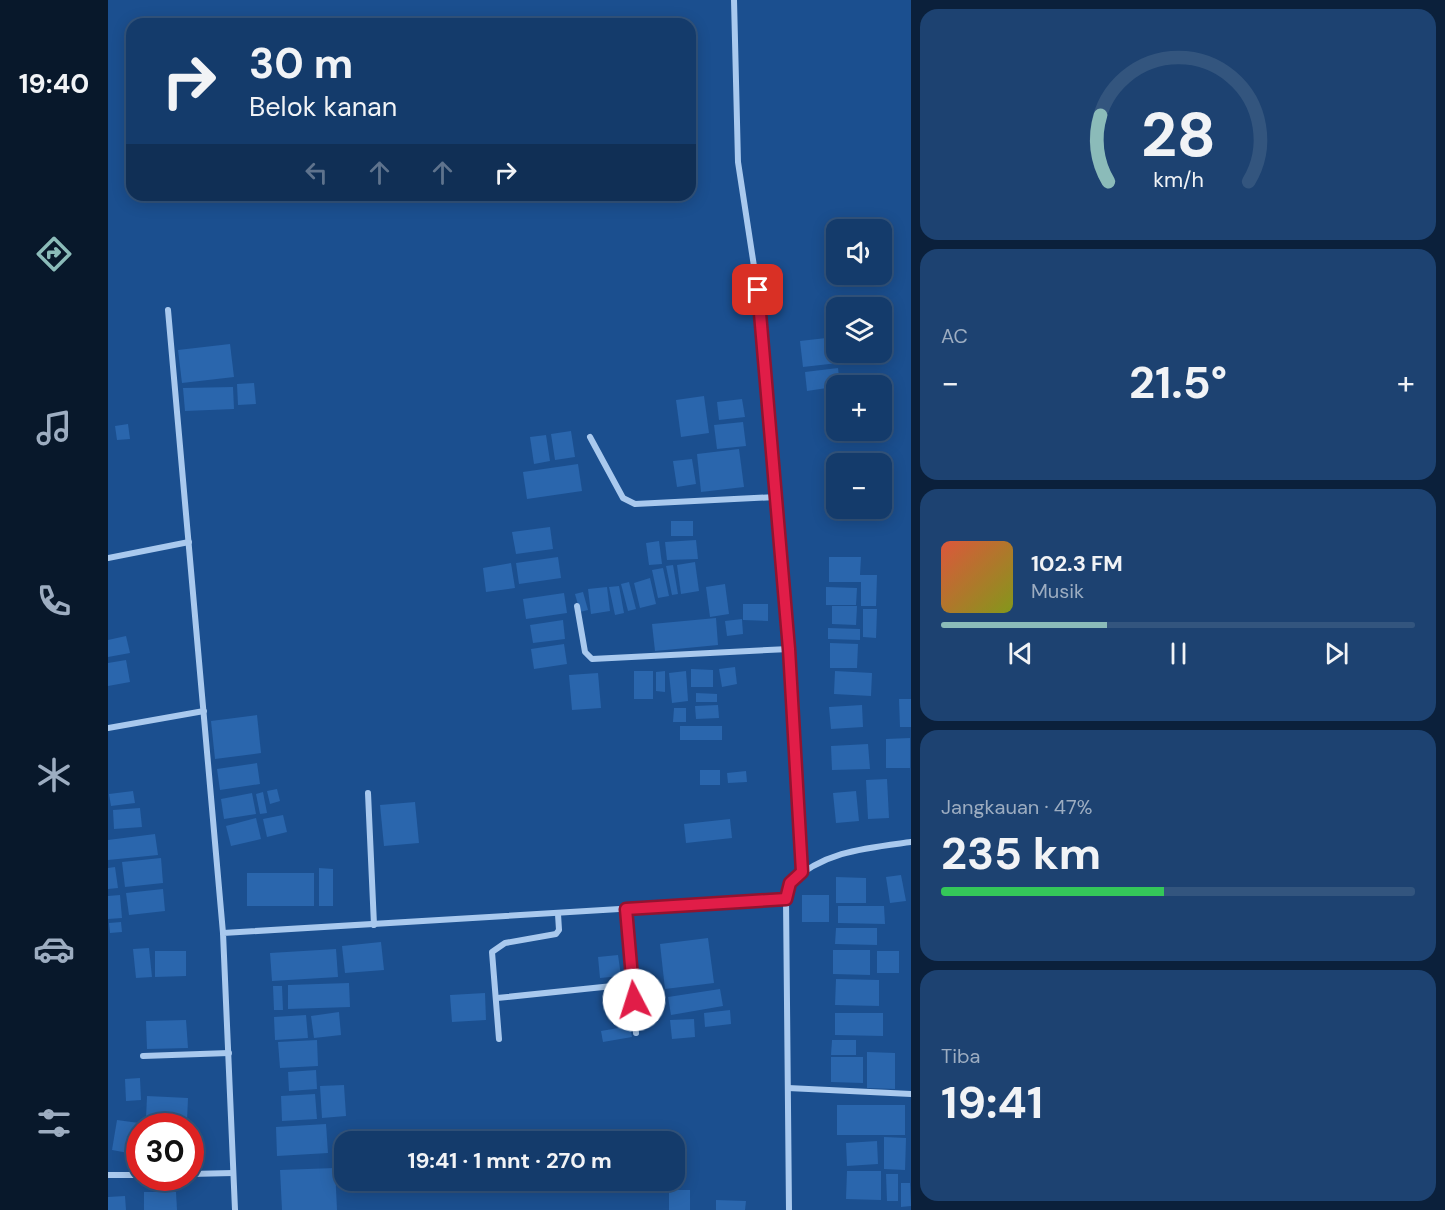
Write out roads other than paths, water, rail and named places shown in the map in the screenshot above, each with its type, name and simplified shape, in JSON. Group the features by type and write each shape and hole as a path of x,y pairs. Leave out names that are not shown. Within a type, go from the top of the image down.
{"street":[{"path":"734,0 738,162 762,312 789,649 802,872"},
{"path":"168,310 223,933 235,1210"},
{"path":"590,438 623,498 635,504 776,497"},
{"path":"108,558 189,542"},
{"path":"577,606 585,652 592,659 789,649"},
{"path":"108,728 204,711"},
{"path":"368,793 374,924"},
{"path":"789,1210 786,899 790,883 802,872 841,853 911,842"},
{"path":"223,933 786,899"},
{"path":"626,909 636,1033"},
{"path":"499,1039 492,952 505,943 555,934 559,930 558,914"},
{"path":"497,998 632,984"},
{"path":"143,1056 229,1053"},
{"path":"788,1088 911,1094"},
{"path":"204,1174 233,1173"},
{"path":"108,1175 126,1174"}]}
